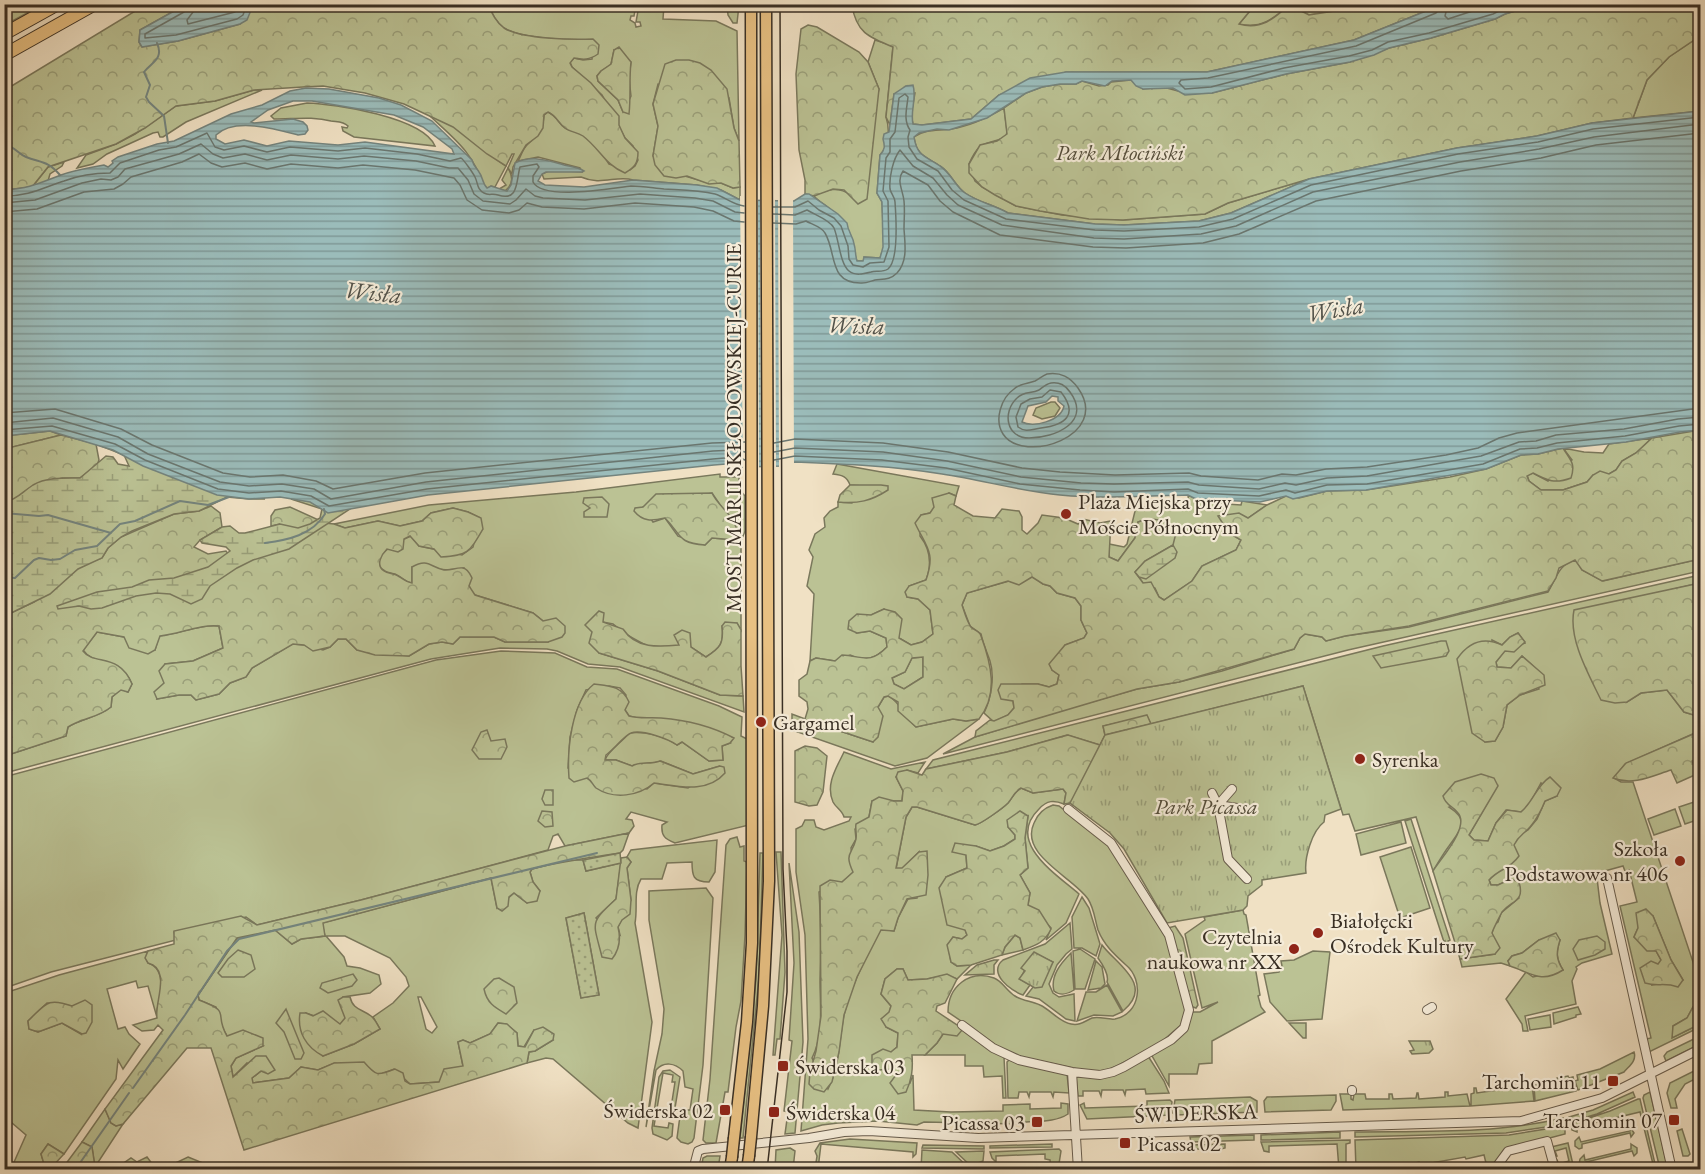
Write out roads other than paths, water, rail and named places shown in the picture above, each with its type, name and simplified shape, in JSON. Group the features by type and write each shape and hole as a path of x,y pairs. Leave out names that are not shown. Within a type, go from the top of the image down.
{"highway":[{"path":"4,34 58,4"},
{"path":"4,56 95,4"}],"main road":[{"name":"MOST MARII SKŁODOWSKIEJ-CURIE","path":"730,1170 745,1043 752,954 751,4"},
{"name":"MOST MARII SKŁODOWSKIEJ-CURIE","path":"747,1170 767,954 769,851 766,4"}],"street":[{"path":"1216,804 1232,789"},
{"path":"1212,793 1228,859 1247,879"},
{"path":"1216,804 1237,808"},
{"path":"962,1025 993,1048 1010,1056 1072,1072 1100,1075 1124,1067 1177,1036 1184,1028 1189,1010 1169,935 1128,867 1103,835 1068,809"},
{"path":"1607,878 1672,1170"},
{"name":"ŚWIDERSKA","path":"693,1170 698,1150 795,1140 844,1132 869,1131 978,1138 1521,1121 1602,1098 1701,1049"},
{"path":"1072,1072 1078,1170"},
{"path":"1494,1170 1508,1151 1547,1141 1555,1170"}],"water":[{"path":"185,5 253,5 247,20 240,24 178,41 142,47 139,42 140,30"},
{"name":"Wisła","path":"1441,5 1535,5 1431,38 1389,48 1350,62 1286,74 1212,93 1185,95 1173,88 1143,89 1131,80 1112,81 1105,86 1082,81 1076,84 1042,87 1026,93 987,118 949,130 937,129 919,133 914,137 915,144 926,158 944,169 965,193 1008,213 1095,224 1124,225 1199,221 1231,213 1309,179 1457,148 1537,136 1592,123 1700,111 1700,430 1521,455 1486,469 1366,490 1327,491 1293,499 1286,496 1260,502 1196,499 1188,495 1108,497 1060,495 924,471 795,462 782,466 739,467 738,463 714,465 428,495 328,513 310,502 280,497 249,499 217,495 143,466 113,450 50,431 5,436 4,190 28,187 82,169 104,165 108,167 118,157 174,141 231,114 262,105 290,91 306,88 329,89 379,98 401,105 432,121 472,160 487,188 491,186 507,191 511,185 515,163 538,159 584,171 546,172 538,181 545,185 584,187 633,180 717,188 740,200 794,201 809,194 847,223 857,261 863,261 864,257 880,258 883,247 882,202 877,193 880,155 884,148 884,134 889,132 894,94 906,86 913,85 914,90 913,124 922,125 971,119 999,95 1030,78 1066,72 1207,72 1354,40","holes":["293,101 312,101 394,115 423,127 452,149 454,154 365,142 338,145 289,141 267,146 244,140 225,144 216,139 216,135 224,130 244,126 256,126 298,135 305,134 308,130 307,126 293,119 251,122 268,110","1052,396 1058,397 1058,401 1064,406 1058,416 1039,424 1022,422 1028,406 1046,402"]}],"waterway":[{"path":"157,43 158,57 144,72 150,85 146,97 164,116 168,143"},
{"path":"4,145 26,157 48,165 60,175"},
{"path":"4,577 15,578 39,558 60,559 75,550 97,546 120,524 135,521 180,501 208,505 229,497"},
{"path":"265,543 291,538 306,532 320,521 325,514 324,509"},
{"path":"4,513 48,515 111,533"},
{"path":"133,1088 227,951 239,939 597,853"},
{"path":"75,1170 129,1093"}],"tram line":[{"path":"767,1170 787,992 783,869 780,4"}],"place":[{"name":"Plaża Miejska przy Moście Północnym","path":"1066,514"},
{"name":"Gargamel","path":"761,722"},
{"name":"Syrenka","path":"1360,759"},
{"name":"Szkoła Podstawowa nr 406","path":"1680,861"},
{"name":"Białołęcki Ośrodek Kultury","path":"1318,933"},
{"name":"Czytelnia naukowa nr XX","path":"1294,949"},
{"name":"Świderska 03","path":"783,1066"},
{"name":"Tarchomin 11","path":"1613,1081"},
{"name":"Świderska 02","path":"725,1110"},
{"name":"Świderska 04","path":"774,1112"},
{"name":"Tarchomin 07","path":"1674,1120"},
{"name":"Picassa 03","path":"1037,1122"},
{"name":"Picassa 02","path":"1125,1143"}],"park label":[{"name":"Park Młociński","path":"1120,152"},
{"name":"Park Picassa","path":"1206,806"}]}
